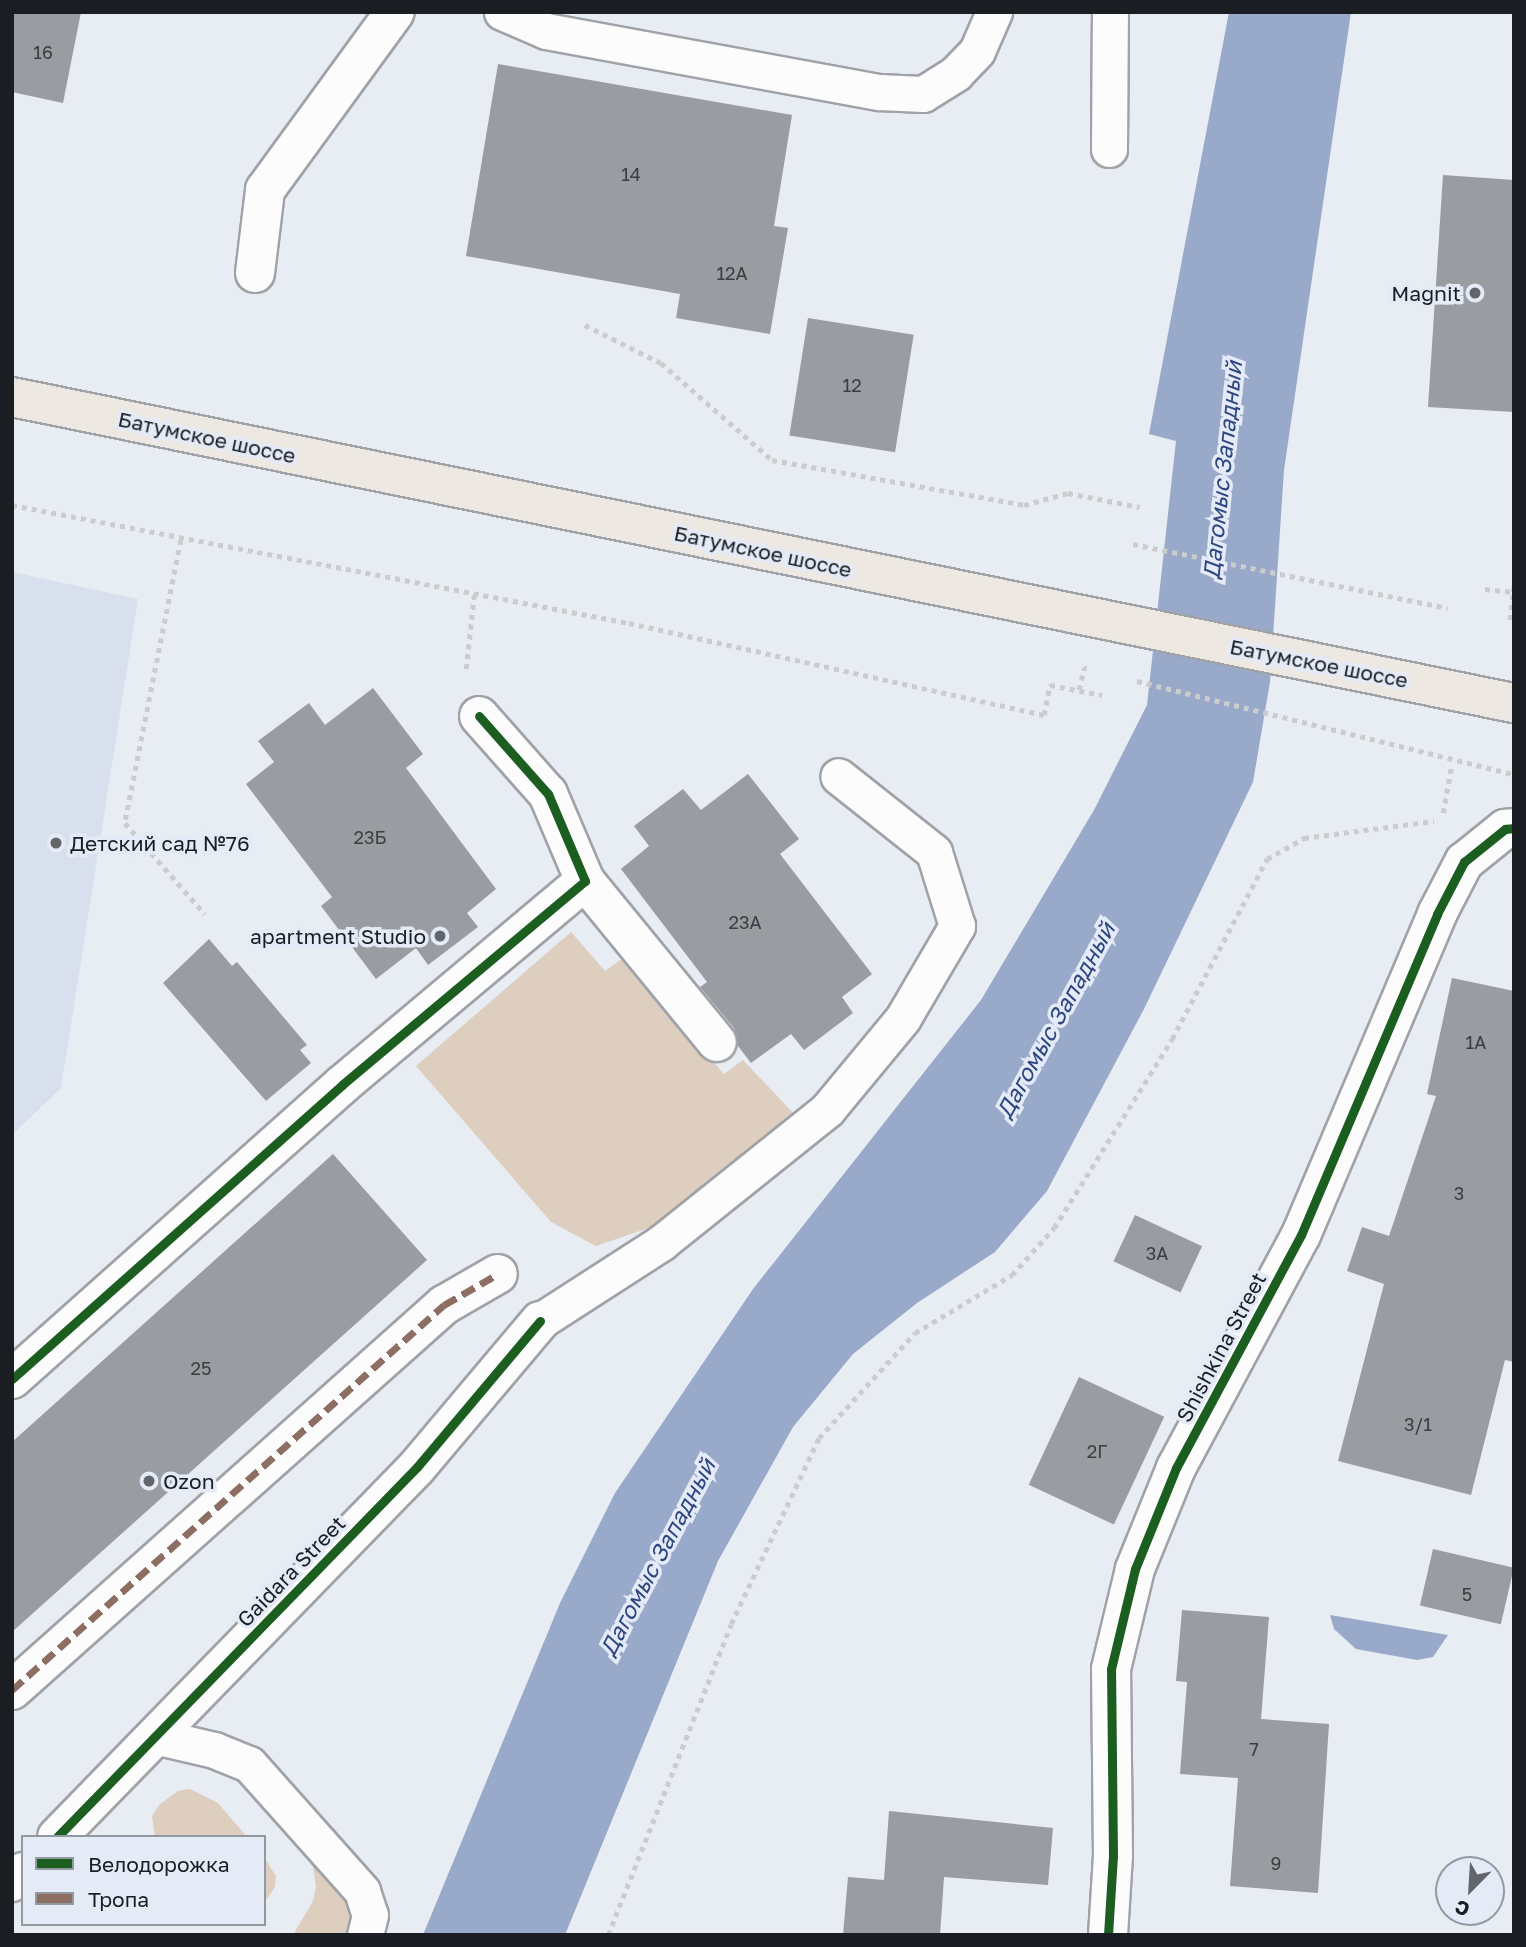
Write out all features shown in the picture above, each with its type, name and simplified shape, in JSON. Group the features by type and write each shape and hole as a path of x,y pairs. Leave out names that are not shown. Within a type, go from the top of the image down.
{"highway":[{"name":"Батумское шоссе","path":"12,397 1514,703"}],"street":[{"path":"255,272 265,190 395,12"},
{"path":"479,716 548,794 585,881 717,1042"},
{"name":"Shishkina Street","path":"1108,1935 1113,1856 1111,1669 1135,1569 1176,1468 1301,1235 1437,914 1464,862 1505,829 1514,828"},
{"path":"12,1379 343,1084 585,881"},
{"path":"12,1690 444,1305 498,1274"},
{"name":"Gaidara Street","path":"59,1835 417,1467 540,1321"}],"lane":[{"path":"502,12 546,31 879,92 923,94 956,73 977,51 994,12"},
{"path":"1109,149 1110,12"},
{"path":"540,1321 661,1243 827,1110 903,1018 957,926 934,852 838,776"},
{"path":"154,1736 214,1750 249,1764 362,1891 370,1915 365,1935"}],"path":[{"path":"584,325 661,363 772,460 1024,505 1068,493 1140,507"},
{"path":"12,505 880,675 1044,715 1050,685 1102,695"},
{"path":"181,540 125,823 205,914"},
{"path":"1132,544 1448,608"},
{"path":"1510,620 1514,586"},
{"path":"1485,589 1513,592"},
{"path":"474,595 464,681 479,716"},
{"path":"1079,690 1084,668 1094,670"},
{"path":"1132,679 1514,774"},
{"path":"608,1935 731,1624 819,1438 915,1334 1012,1275 1054,1228 1172,1039 1267,859 1304,838 1441,821 1451,768"}],"shaded area":[{"name":"Детский сад №76","path":"12,572 138,599 61,1088 12,1135"},
{"path":"571,932 605,971 623,958 724,1074 743,1060 796,1116 675,1219 596,1246 551,1222 416,1066"},
{"path":"190,1789 218,1803 245,1835 155,1835 152,1816 159,1805 178,1791"},
{"path":"267,1803 348,1900 354,1912 347,1935 293,1935 313,1901 316,1887 313,1867 277,1818 264,1808"},
{"path":"266,1860 276,1876 275,1887 266,1900"}],"water":[{"name":"Дагомыс Западный","path":"1229,12 1351,12 1284,470 1270,682 1253,782 1144,1009 1047,1191 995,1252 917,1303 853,1354 793,1427 718,1561 565,1935 423,1935 560,1603 615,1493 753,1289 981,1000 1094,810 1147,705 1176,441 1149,434"},
{"path":"1330,1615 1448,1635 1433,1657 1417,1660 1356,1649 1334,1629"}],"building":[{"path":"12,12 81,12 63,103 12,92"},
{"path":"498,64 792,115 774,226 788,228 770,334 676,318 680,294 466,256"},
{"name":"Magnit","path":"1443,175 1514,180 1514,412 1428,407"},
{"path":"808,318 914,335 895,452 789,436"},
{"path":"373,688 423,754 406,768 496,889 467,913 478,927 428,965 416,948 376,979 321,906 332,897 246,784 274,762 258,741 309,703 325,725"},
{"path":"748,774 799,839 780,854 872,974 842,997 853,1013 804,1050 791,1034 751,1063 738,1046 734,1028 700,987 707,982 621,869 649,846 634,826 683,789 701,810"},
{"path":"209,939 232,966 237,962 307,1045 300,1050 311,1063 266,1101 163,983"},
{"path":"1452,978 1514,991 1514,1362 1505,1360 1471,1495 1338,1461 1384,1284 1347,1271 1362,1227 1389,1236 1436,1096 1427,1094"},
{"path":"333,1154 427,1260 12,1632 12,1442"},
{"path":"1135,1215 1202,1246 1181,1292 1113,1261"},
{"path":"1079,1377 1164,1417 1114,1525 1029,1485"},
{"path":"1433,1549 1514,1568 1501,1624 1420,1606"},
{"path":"1182,1610 1269,1617 1261,1719 1329,1724 1318,1893 1230,1886 1238,1778 1180,1774 1187,1682 1176,1681"},
{"path":"889,1811 1053,1828 1048,1885 944,1877 940,1935 843,1935 848,1877 884,1880"}],"marked path":[{"path":"12,1690 444,1305 498,1274"}],"cycle path":[{"path":"12,1379 343,1084 585,881 548,794 479,716"},
{"path":"1108,1935 1113,1856 1111,1669 1135,1569 1176,1468 1301,1235 1437,914 1464,862 1505,829 1514,828"},
{"path":"59,1835 417,1467 540,1321"}],"place":[{"name":"Magnit","path":"1475,293"},
{"name":"Детский сад №76","path":"56,843"},
{"name":"apartment Studio","path":"440,936"},
{"name":"Ozon","path":"149,1481"}]}
